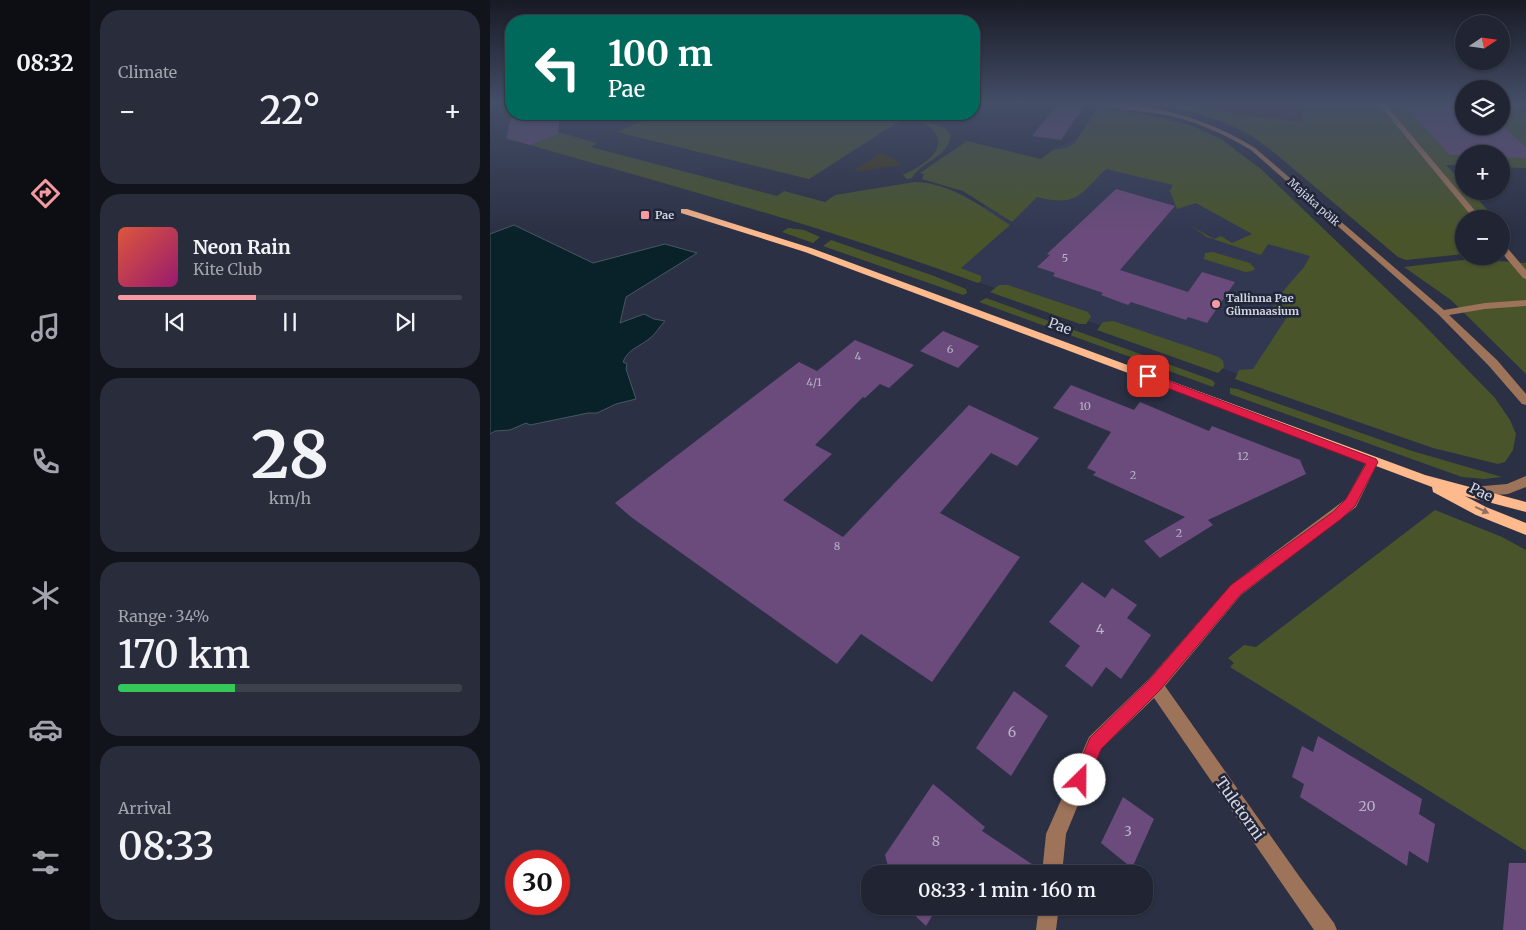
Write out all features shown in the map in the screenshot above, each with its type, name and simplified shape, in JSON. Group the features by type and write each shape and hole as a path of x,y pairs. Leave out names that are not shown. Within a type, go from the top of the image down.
{"main road":[{"name":"Pae","path":"684,211 808,250 1423,480 1526,507"},
{"name":"Pae","path":"1423,480 1481,511 1526,529"}],"street":[{"name":"Majaka põik","path":"1248,146 1442,313 1493,363 1526,401"},
{"path":"1417,146 1470,210"},
{"path":"1510,257 1526,276"},
{"path":"1442,313 1485,306 1526,303"},
{"name":"Majaka põik","path":"1493,363 1526,389"},
{"path":"1053,865 1056,834 1095,743 1155,685 1236,590 1351,503 1372,462"},
{"path":"1472,492 1508,489 1526,481"},
{"name":"Tuletorni","path":"1155,685 1292,883 1327,930"},
{"path":"1046,930 1048,915"}],"shaded area":[{"name":"Tallinna Pae Gümnaasium","path":"1100,146 1268,187 1445,447 918,261 1055,148"},
{"path":"514,225 593,263 665,244 697,253 626,297 620,323 644,314 654,319 665,321 651,337 628,354 623,362 627,364 626,369 636,399 616,404 597,413 588,413 530,425 526,423 510,430 495,431 490,434 490,234"}],"green space":[{"path":"535,146 592,146 777,196 784,191 825,202 835,195 915,182 928,183 941,186 965,197 1010,225 961,268 981,276 981,281 978,283 923,263 699,193"},
{"path":"676,146 860,146 809,179"},
{"path":"937,146 947,146 940,154 921,167 912,178 907,179 903,175 923,164"},
{"path":"959,146 989,146 1041,159 1053,150 1069,146 1231,146 1262,170 1421,322 1495,398 1510,420 1516,434 1513,450 1505,462 1498,464 1433,448 1235,379 1239,370 1253,369 1287,317 1271,310 1284,290 1304,267 1310,256 1268,244 1261,255 1207,237 1191,226 1214,239 1221,236 1232,243 1252,234 1196,203 1177,209 1170,191 1173,185 1106,169 1083,192 1070,199 1051,200 1037,197 1012,222 963,191 922,179 924,174 920,173"},
{"path":"1266,146 1455,146 1455,165 1446,165 1455,174 1455,200 1478,200 1488,210 1455,210 1455,255 1406,260 1398,257"},
{"path":"1510,146 1526,146 1526,168 1510,167"},
{"path":"788,228 804,230 820,237 813,243 782,232"},
{"path":"831,240 934,276 966,289 967,293 963,295 823,246"},
{"path":"1213,252 1250,263 1255,269 1245,272 1204,259 1205,253"},
{"path":"1455,261 1455,265 1510,265 1510,262 1526,263 1526,374 1451,300 1404,267"},
{"path":"999,285 1008,285 1088,312 1091,317 1086,324 1080,324 990,292"},
{"path":"986,298 1212,380 1215,383 1213,387 979,302"},
{"path":"1113,321 1219,357 1223,361 1224,367 1218,373 1097,330 1103,322"},
{"path":"1230,388 1412,451 1502,477 1484,479 1462,477 1230,394"},
{"path":"1435,510 1502,537 1526,550 1526,851 1230,667 1234,663 1228,658 1244,645 1256,647"}],"sand":[{"path":"880,153 895,159 901,165 852,172"}],"building":[{"path":"1442,146 1455,146 1455,155 1450,155"},
{"path":"1510,146 1525,146 1526,158 1510,157"},
{"path":"1116,189 1175,206 1120,270 1188,292 1202,272 1235,282 1207,323 1188,317 1186,320 1131,302 1128,305 1101,295 1103,293 1053,276 1055,273 1037,267 1050,255 1047,254"},
{"path":"943,331 979,346 958,368 920,351"},
{"path":"855,340 914,365 889,388 880,384 865,398 863,397 815,445 832,454 783,500 843,537 969,405 1039,438 1017,466 991,453 940,513 1020,557 932,682 861,634 837,664 631,517 615,503 799,362 817,371"},
{"path":"1071,385 1134,410 1140,402 1209,431 1212,426 1300,460 1306,474 1208,520 1213,525 1160,558 1144,541 1185,517 1093,475 1096,472 1087,468 1111,432 1053,408"},
{"path":"1082,582 1105,598 1112,588 1137,605 1127,618 1151,635 1121,679 1106,667 1092,687 1065,666 1080,646 1049,622"},
{"path":"1014,691 1048,716 1011,776 976,748"},
{"path":"1318,736 1422,799 1419,814 1435,824 1428,863 1409,851 1407,866 1300,797 1304,784 1292,777 1302,746 1313,752"},
{"path":"933,784 985,827 982,831 1033,865 888,865 885,855"},
{"path":"1123,797 1154,819 1133,865 1128,865 1101,843"},
{"path":"1509,863 1526,863 1526,930 1503,930"},
{"path":"914,915 933,915 926,926"}],"place":[{"name":"Pae","path":"645,215"},
{"name":"Tallinna Pae Gümnaasium","path":"1216,304"}],"route":[{"path":"1080,780 1095,743 1155,685 1236,590 1351,503 1372,462 1148,376"}]}
